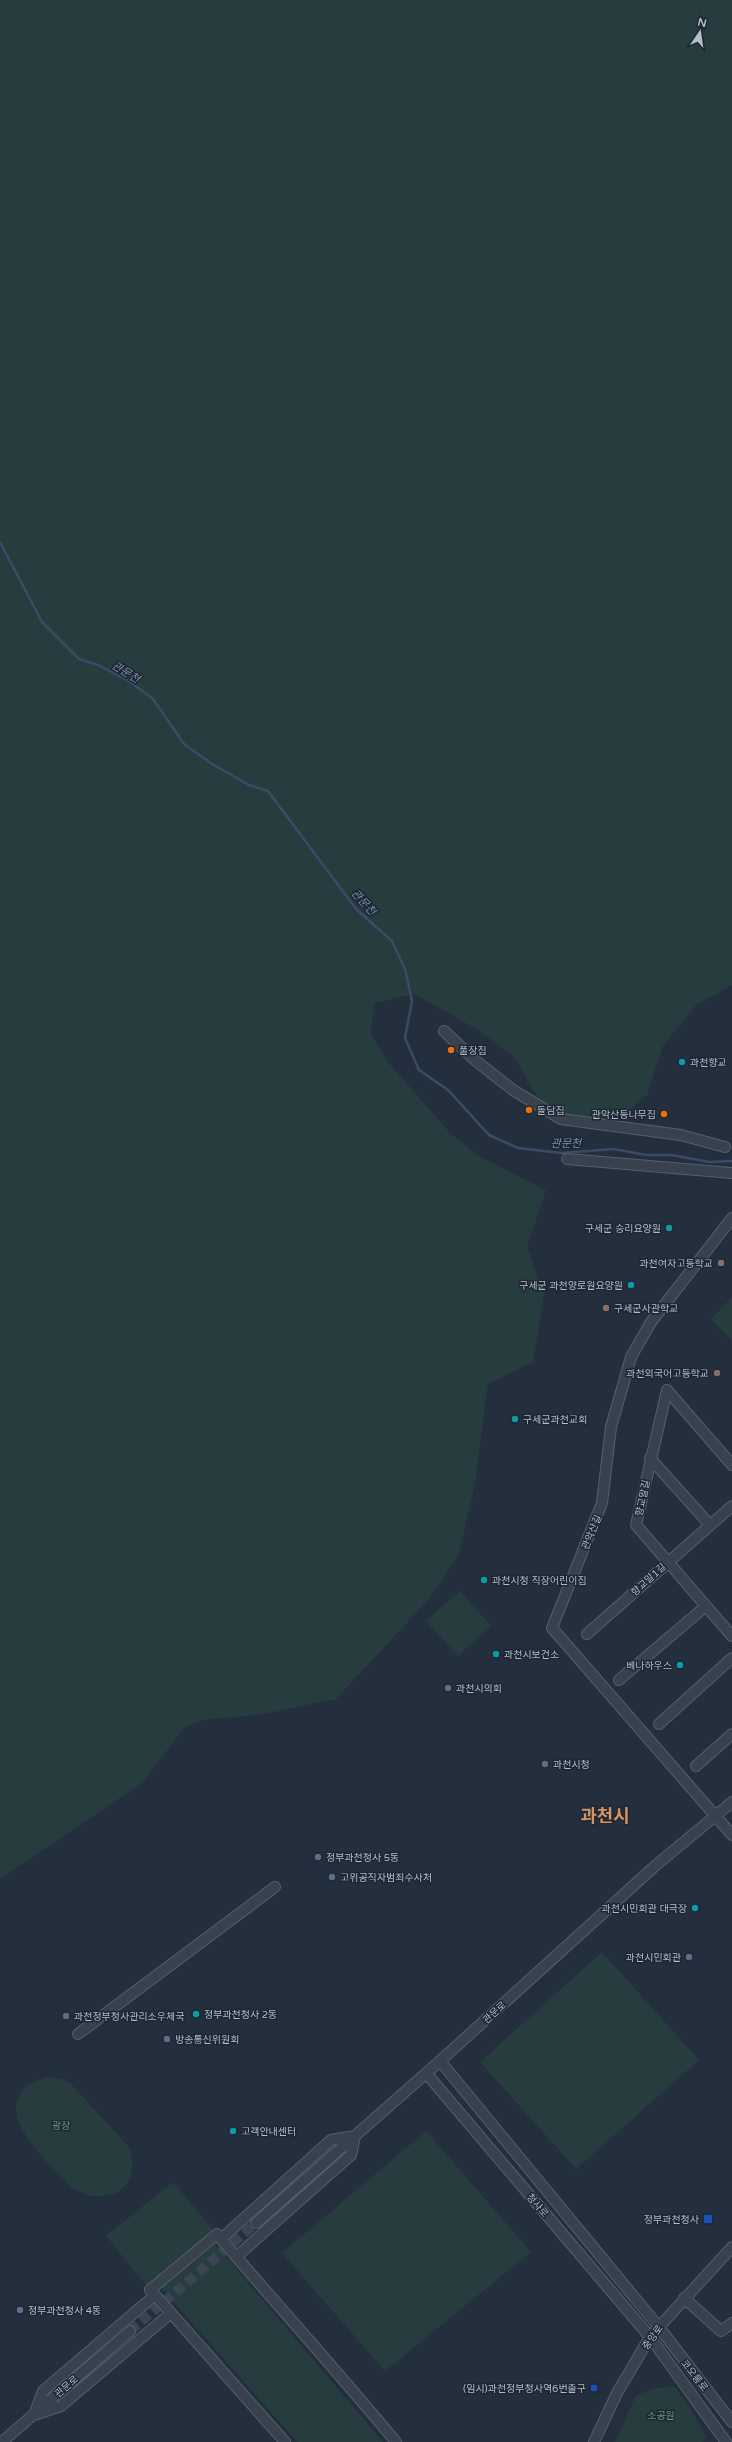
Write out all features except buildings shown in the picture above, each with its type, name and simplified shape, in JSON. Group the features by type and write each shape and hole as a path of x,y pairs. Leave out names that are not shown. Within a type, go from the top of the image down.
{"street":[{"path":"444,1031 476,1061 513,1090 561,1118 681,1135 725,1147"},
{"path":"567,1160 732,1173"},
{"name":"관악산길","path":"716,1817 552,1628 602,1503 611,1427 631,1357 650,1322 732,1218"},
{"name":"향교말길","path":"732,1465 667,1390 650,1458 636,1525 732,1636"},
{"path":"650,1458 710,1525"},
{"name":"향교말1길","path":"587,1634 732,1506"},
{"path":"619,1680 706,1606"},
{"path":"658,1724 732,1658"},
{"path":"696,1766 732,1734"},
{"name":"관문로","path":"256,2223 440,2061 655,1866 716,1817 732,1802"},
{"path":"716,1817 732,1835"},
{"path":"78,2034 274,1887"},
{"name":"청사로","path":"440,2061 658,2326"},
{"name":"청사로","path":"426,2073 650,2337 726,2442"},
{"path":"34,2415 43,2391 153,2293 331,2140 355,2136 351,2155 236,2257"},
{"path":"219,2236 396,2442"},
{"name":"중앙로","path":"594,2442 618,2393 650,2337 658,2326 732,2247"},
{"path":"153,2293 285,2442"},
{"path":"684,2298 721,2330 732,2323"},
{"path":"34,2415 61,2406 171,2313"},
{"name":"코오롱로","path":"658,2326 732,2422"},
{"name":"관문로","path":"2,2442 130,2331"}],"green space":[{"path":"0,0 732,0 732,985 696,1005 663,1046 647,1095 611,1125 569,1120 536,1095 514,1057 480,1031 414,994 375,1003 370,1033 388,1062 450,1133 477,1155 546,1190 527,1247 544,1295 533,1362 488,1384 474,1489 458,1556 430,1598 336,1699 263,1714 203,1720 184,1728 142,1783 0,1879"},
{"path":"732,1297 732,1341 711,1319"},
{"path":"460,1591 491,1626 458,1656 426,1621"},
{"path":"602,1952 699,2060 576,2169 480,2062"},
{"name":"광장","path":"48,2077 63,2079 71,2084 129,2147 132,2161 131,2174 126,2184 119,2191 109,2195 97,2196 84,2194 71,2187 43,2157 24,2133 18,2120 16,2108 19,2097 24,2089 31,2084"},
{"path":"426,2131 531,2252 385,2371 282,2253"},
{"path":"173,2182 217,2234 211,2239 383,2442 297,2442 158,2284 150,2290 106,2236"},
{"name":"소공원","path":"674,2386 690,2408 707,2438 703,2442 615,2442 636,2395 656,2388"}],"waterway":[{"name":"관문천","path":"0,542 42,622 79,659 98,665 129,681 153,699 184,744 212,764 249,785 268,791 356,909 392,941 405,969 412,1001 405,1038 419,1070 448,1090 489,1135 518,1148 561,1153 614,1149 646,1155 672,1155 709,1162 732,1161"}],"tunnel":[{"path":"130,2331 256,2223"}],"place":[{"name":"풀장집","path":"451,1050"},
{"name":"과천향교","path":"682,1062"},
{"name":"돌담집","path":"529,1110"},
{"name":"관악산등나무집","path":"664,1114"},
{"name":"구세군 승리요양원","path":"669,1228"},
{"name":"과천여자고등학교","path":"721,1263"},
{"name":"구세군 과천양로원요양원","path":"631,1285"},
{"name":"구세군사관학교","path":"606,1308"},
{"name":"과천외국어고등학교","path":"717,1373"},
{"name":"구세군과천교회","path":"515,1419"},
{"name":"과천시청 직장어린이집","path":"484,1580"},
{"name":"과천시보건소","path":"496,1654"},
{"name":"베나하우스","path":"680,1665"},
{"name":"과천시의회","path":"448,1688"},
{"name":"과천시청","path":"545,1764"},
{"name":"정부과천청사 5동","path":"318,1857"},
{"name":"고위공직자범죄수사처","path":"332,1877"},
{"name":"과천시민회관 대극장","path":"695,1908"},
{"name":"과천시민회관","path":"689,1957"},
{"name":"정부과천청사 2동","path":"196,2014"},
{"name":"과천정부청사관리소우체국","path":"66,2016"},
{"name":"방송통신위원회","path":"167,2039"},
{"name":"고객안내센터","path":"233,2131"},
{"name":"정부과천청사","path":"708,2219"},
{"name":"정부과천청사 4동","path":"20,2310"},
{"name":"(임시)과천정부청사역6번출구","path":"594,2388"}],"district":[{"name":"과천시","path":"605,1816"}]}
